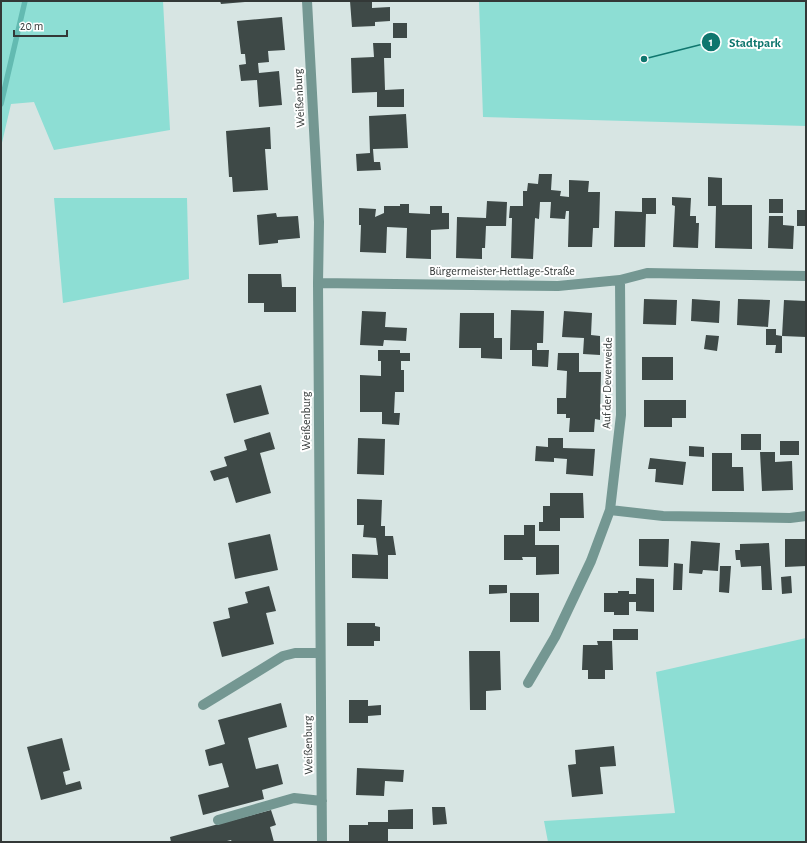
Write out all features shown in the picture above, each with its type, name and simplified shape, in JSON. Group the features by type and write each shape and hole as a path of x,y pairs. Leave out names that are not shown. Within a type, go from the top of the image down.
{"street":[{"name":"Weißenburg","path":"306,1 319,222 318,283 322,842"},
{"name":"Bürgermeister-Hettlage-Straße","path":"318,283 558,286 620,280 647,273 806,276"},
{"name":"Auf der Deverweide","path":"528,682 555,637 591,560 610,510 621,415 620,280"},
{"path":"610,510 663,516 790,518 806,516"},
{"path":"203,705 282,656 295,653 320,653"},
{"path":"218,820 294,798 322,801"}],"shaded area":[{"path":"2,1 163,1 170,130 54,150 34,102 11,104 1,147"},
{"path":"479,1 806,1 806,126 483,117"},
{"path":"54,198 187,198 189,279 63,303"},
{"path":"806,638 806,842 548,842 544,821 675,813 656,672"}],"building":[{"path":"220,1 245,1 245,2 221,4"},
{"path":"350,1 372,1 372,8 390,7 390,21 375,22 375,26 352,27"},
{"path":"282,17 285,50 268,51 269,62 258,63 259,73 279,71 282,105 259,107 257,80 241,81 239,65 246,64 245,54 241,54 237,21"},
{"path":"393,23 407,23 407,38 393,38"},
{"path":"373,43 391,43 391,58 384,58 385,90 404,89 404,107 377,107 377,92 352,93 351,58 374,57"},
{"path":"406,114 408,148 373,149 374,162 380,162 381,170 357,171 356,154 370,153 369,116"},
{"path":"270,127 271,149 265,149 268,190 233,192 232,177 229,177 226,131"},
{"path":"539,174 552,174 551,190 561,191 560,196 569,197 569,180 589,181 588,192 600,192 599,228 593,228 592,247 568,247 569,211 566,211 565,219 550,218 551,202 540,202 539,219 535,218 533,259 511,258 512,218 509,218 510,206 523,206 523,191 527,191 528,183 538,184"},
{"path":"708,177 722,178 722,205 752,205 752,249 715,248 716,206 708,206"},
{"path":"672,197 691,198 690,216 696,216 696,223 699,223 698,248 673,247 675,206 672,205"},
{"path":"642,198 656,198 656,214 646,214 645,247 614,247 615,211 642,212"},
{"path":"769,199 783,199 783,213 769,213"},
{"path":"487,201 507,202 506,226 486,226 485,248 482,248 482,259 456,258 457,217 486,218"},
{"path":"400,204 409,204 409,213 430,214 430,206 442,206 442,213 449,213 449,229 431,230 431,259 406,258 407,228 387,227 386,253 360,252 361,225 359,225 359,208 376,209 375,217 384,213 384,206 400,206"},
{"path":"797,210 806,210 806,226 797,226"},
{"path":"276,213 277,217 298,216 300,238 278,240 278,243 259,245 257,215"},
{"path":"769,216 783,216 783,225 794,226 793,249 768,248"},
{"path":"248,274 281,274 282,287 296,287 296,312 264,312 264,303 248,303"},
{"path":"644,299 677,300 676,325 643,324"},
{"path":"692,299 720,301 719,323 691,321"},
{"path":"738,299 770,300 768,327 737,325"},
{"path":"784,300 806,301 806,337 782,336"},
{"path":"511,310 544,311 543,343 537,343 537,350 549,350 548,367 532,366 532,350 510,350"},
{"path":"362,311 386,312 385,327 407,328 406,341 384,340 383,346 360,345"},
{"path":"564,311 592,313 591,335 600,336 600,355 583,354 584,338 562,337"},
{"path":"460,313 494,313 494,338 502,338 502,359 481,358 481,348 459,348"},
{"path":"766,329 776,329 776,335 782,336 782,353 775,353 776,345 766,345"},
{"path":"706,335 719,336 717,351 704,349"},
{"path":"378,350 400,350 400,353 410,353 410,361 401,361 401,370 404,370 404,392 395,392 394,413 400,413 399,425 382,424 382,412 360,412 360,375 381,376 381,361 378,361"},
{"path":"558,353 579,353 579,372 601,372 600,420 595,419 594,432 569,432 570,418 566,418 566,414 557,414 557,398 566,398 567,371 557,370"},
{"path":"642,357 673,357 673,380 642,380"},
{"path":"261,385 269,414 234,423 226,394"},
{"path":"644,400 686,400 686,418 672,418 672,427 644,427"},
{"path":"270,432 275,449 260,453 271,493 236,503 228,477 214,481 210,471 227,466 224,457 247,450 244,440"},
{"path":"741,434 761,434 761,450 741,450"},
{"path":"358,438 385,439 384,475 357,474"},
{"path":"548,438 563,438 563,448 595,449 593,476 566,474 567,459 554,458 554,462 535,461 536,446 548,447"},
{"path":"780,441 799,441 799,455 780,455"},
{"path":"689,446 704,447 704,457 689,456"},
{"path":"760,452 775,452 775,462 792,461 793,490 762,491"},
{"path":"712,453 732,453 732,467 743,467 744,491 712,491"},
{"path":"650,458 686,462 683,485 655,482 656,469 648,469"},
{"path":"550,493 583,493 584,518 560,518 560,531 539,531 539,522 543,522 543,506 550,506"},
{"path":"357,499 382,500 381,526 385,526 385,536 393,536 396,555 388,555 388,579 352,578 352,554 378,555 376,538 363,537 364,525 357,525"},
{"path":"524,525 535,525 535,545 559,545 559,574 536,575 536,557 522,557 523,560 504,560 504,535 524,535"},
{"path":"270,534 278,570 235,579 228,543"},
{"path":"639,539 669,539 668,567 639,566"},
{"path":"785,539 806,539 806,566 785,567"},
{"path":"691,541 720,543 718,571 703,570 702,574 689,573"},
{"path":"769,543 772,590 762,590 761,566 741,567 740,560 736,560 735,550 740,550 740,544"},
{"path":"674,563 683,564 682,590 673,590"},
{"path":"720,566 731,566 729,593 719,592"},
{"path":"791,576 792,593 782,594 781,577"},
{"path":"636,578 654,579 654,612 636,611 636,602 629,602 629,615 614,615 614,612 604,612 604,593 629,591 629,594 636,594"},
{"path":"489,585 507,585 507,593 489,594"},
{"path":"269,586 276,611 266,613 274,644 222,657 213,622 230,618 228,608 248,603 245,592"},
{"path":"510,593 539,593 539,622 510,622"},
{"path":"347,623 375,623 375,626 380,627 380,641 374,641 374,646 347,646"},
{"path":"613,629 638,629 638,640 613,640"},
{"path":"597,641 612,641 613,670 605,670 605,679 588,679 588,670 582,670 583,645 598,645"},
{"path":"469,651 500,651 501,690 486,691 486,710 470,710"},
{"path":"349,700 368,700 368,706 381,705 381,715 368,716 368,723 349,723"},
{"path":"281,703 287,727 248,738 256,769 278,764 283,784 262,790 264,799 203,815 198,795 229,787 222,763 209,766 205,750 225,744 218,720"},
{"path":"62,738 70,770 63,772 66,785 80,781 82,789 41,800 27,747"},
{"path":"614,746 616,766 600,767 603,794 572,797 568,765 576,764 575,750"},
{"path":"357,768 404,770 403,782 385,781 384,796 356,795"},
{"path":"432,807 445,807 447,824 433,825"},
{"path":"413,809 413,829 388,829 388,842 349,842 349,825 368,825 368,822 388,822 388,810"},
{"path":"271,810 276,825 270,827 274,842 232,842 231,840 223,842 171,842 170,837"}],"waterway":[{"path":"1,104 25,1"}],"place":[{"name":"Stadtpark","path":"644,59"}]}
